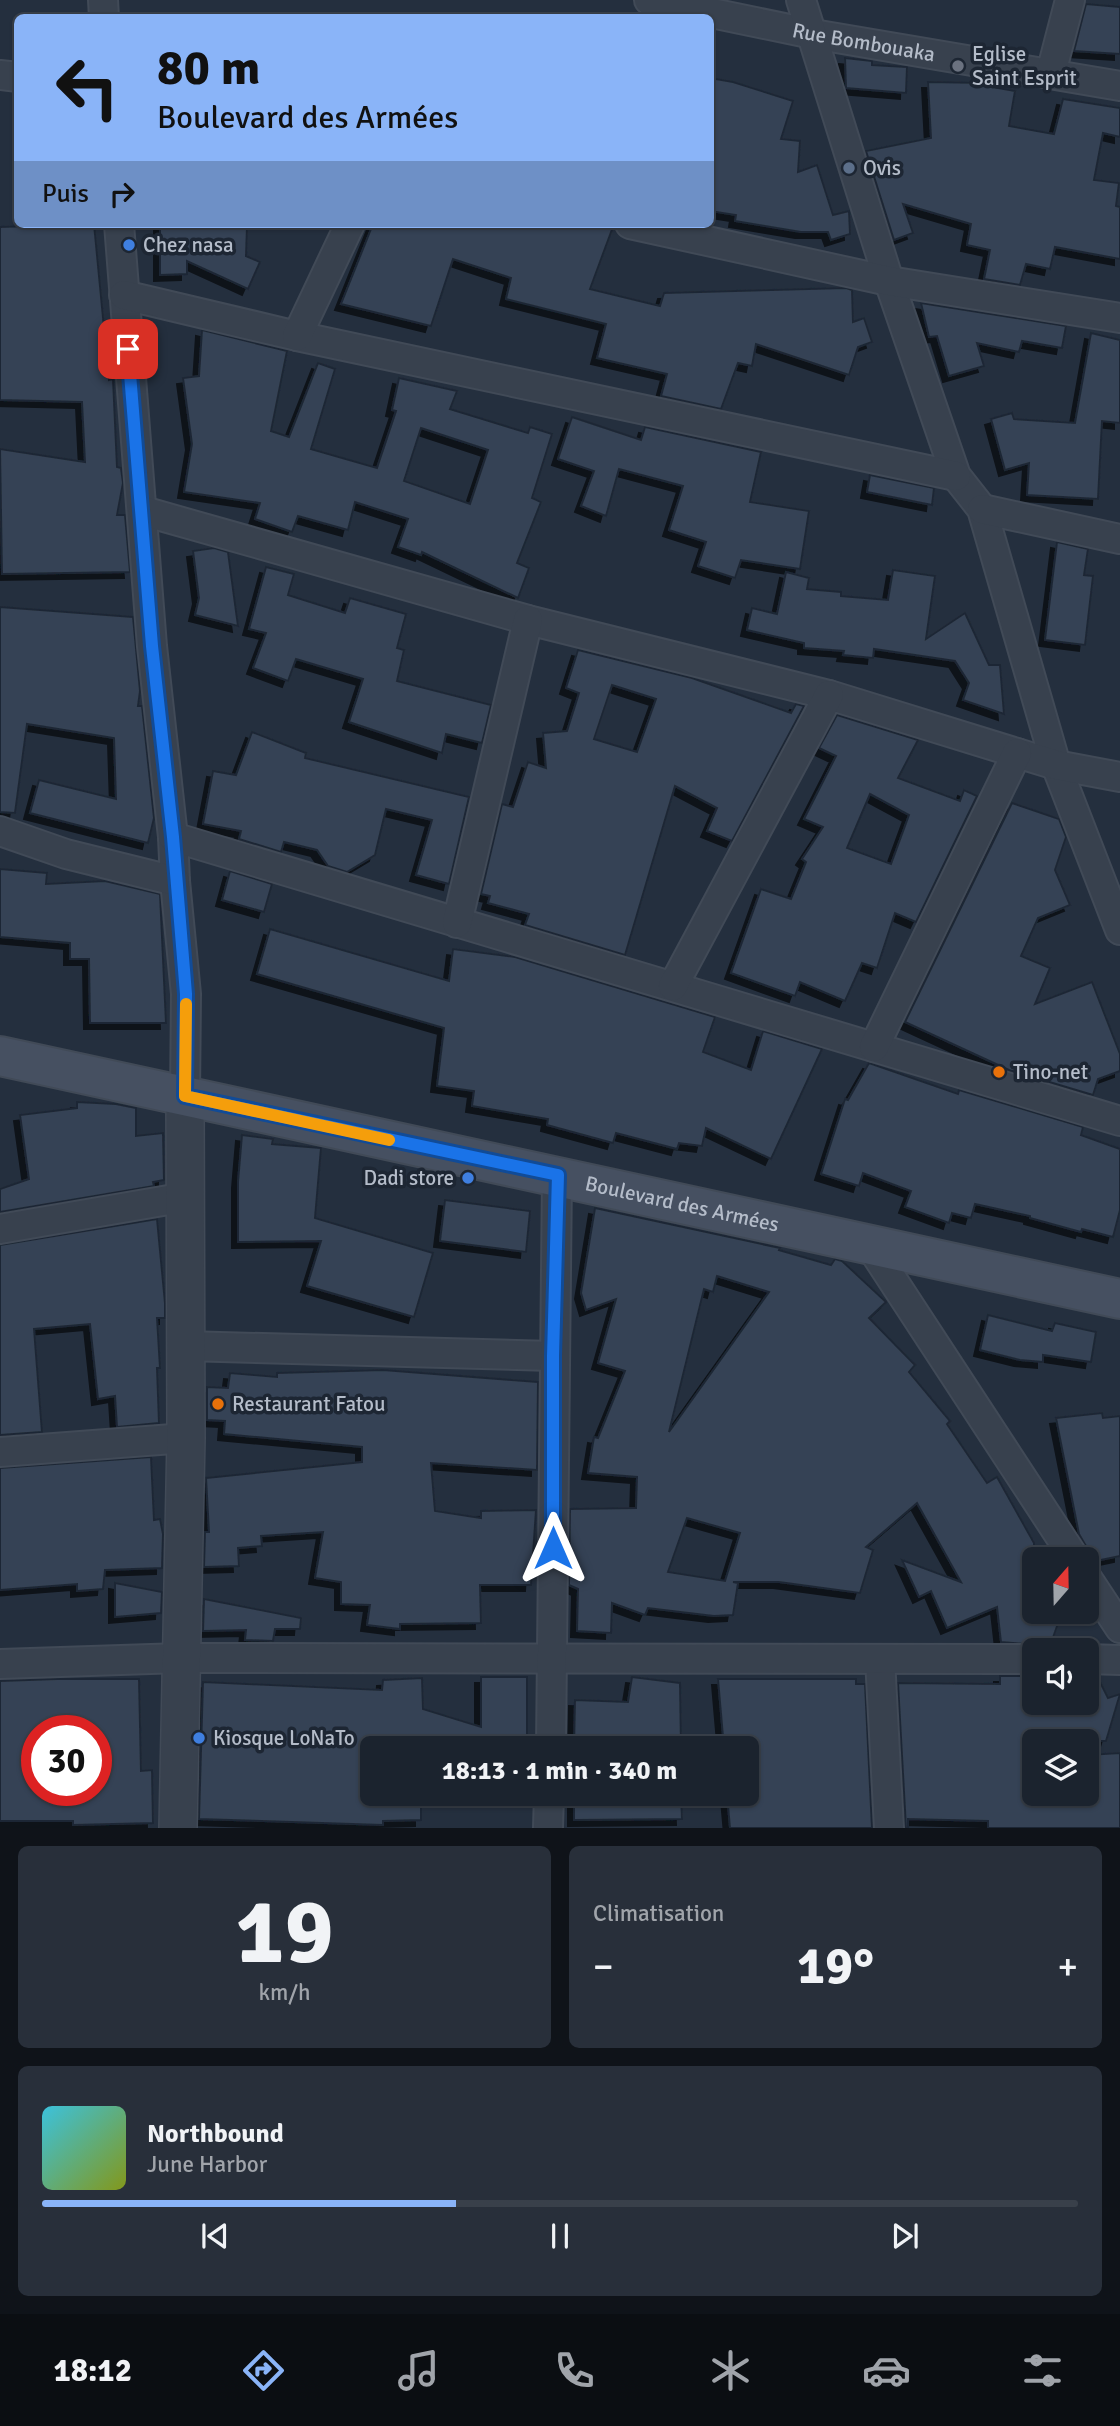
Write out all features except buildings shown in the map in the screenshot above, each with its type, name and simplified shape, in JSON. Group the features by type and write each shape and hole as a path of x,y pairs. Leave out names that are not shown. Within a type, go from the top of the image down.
{"main road":[{"name":"Boulevard des Armées","path":"0,1056 1120,1299"}],"street":[{"name":"Rue Bombouaka","path":"649,0 813,34 1120,86"},
{"path":"801,0 889,281 956,476 982,509 1056,765 1120,930"},
{"path":"1051,73 1070,0"},
{"path":"119,228 152,646 173,837 186,994 186,1438 178,1828"},
{"path":"297,336 348,228"},
{"path":"648,228 889,281 1120,318"},
{"path":"124,295 297,336 956,476"},
{"path":"982,509 1120,539"},
{"path":"143,511 528,620 829,695 1056,765 1120,777"},
{"path":"457,923 528,620"},
{"path":"673,986 829,695"},
{"path":"874,1048 1017,753"},
{"path":"0,831 66,854 175,881"},
{"path":"173,837 1120,1121"},
{"path":"551,1736 553,1356 558,1175"},
{"path":"0,1229 186,1198"},
{"path":"871,1247 1067,1547"},
{"path":"185,1346 553,1356"},
{"path":"0,1452 186,1438"},
{"path":"1099,1597 1120,1629"},
{"path":"0,1664 181,1658 1022,1659"},
{"path":"880,1659 890,1828"},
{"path":"1099,1660 1120,1660"},
{"path":"548,1828 549,1806"}],"slow traffic":[{"path":"186,1004 185,1096 389,1140"}],"place":[{"name":"Eglise Saint Esprit","path":"958,66"},
{"name":"Ovis","path":"849,168"},
{"name":"Chez nasa","path":"129,245"},
{"name":"Tino-net","path":"999,1072"},
{"name":"Dadi store","path":"468,1178"},
{"name":"Restaurant Fatou","path":"218,1404"},
{"name":"Kiosque LoNaTo","path":"199,1738"}],"route":[{"path":"128,349 152,646 173,837 186,994 185,1096 558,1175 553,1356 553,1548"}]}
